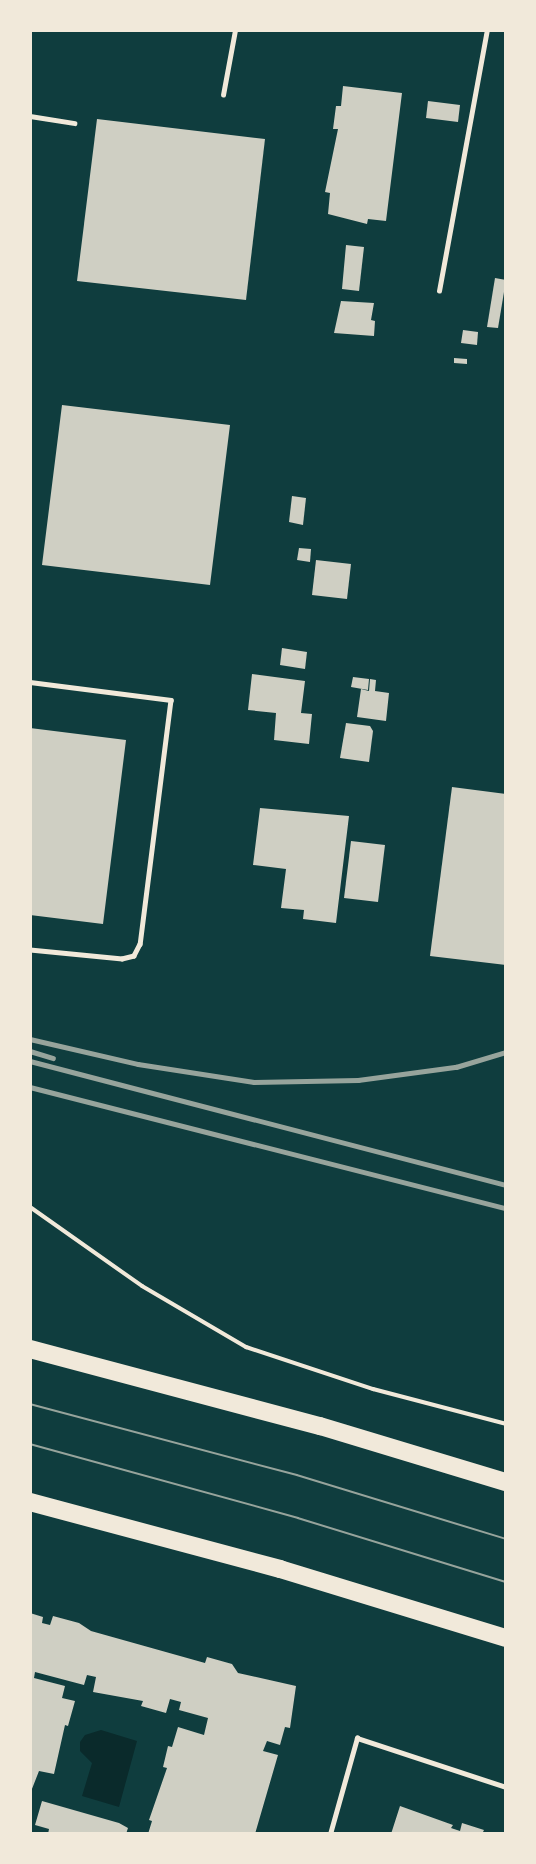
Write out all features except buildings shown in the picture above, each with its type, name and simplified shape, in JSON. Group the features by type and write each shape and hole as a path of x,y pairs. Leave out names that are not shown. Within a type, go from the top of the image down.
{"highway":[{"path":"30,1349 320,1426 506,1482"},
{"path":"30,1502 280,1569 506,1638"}],"lane":[{"path":"223,95 235,30"},
{"path":"439,291 487,30"},
{"path":"30,116 74,123"},
{"path":"30,682 171,700 140,944 134,956 122,959 30,950"},
{"path":"330,1834 357,1738 506,1787"}],"path":[{"path":"30,1207 160,1298 246,1347 373,1389 506,1424"}],"water":[{"path":"101,1730 137,1741 119,1807 82,1796 92,1763 80,1751 80,1742 85,1735"}],"tram line":[{"path":"30,1404 297,1475 506,1539"},
{"path":"30,1444 298,1518 506,1582"}],"railway":[{"path":"30,1039 138,1064 254,1082 358,1080 456,1067 506,1052"},
{"path":"30,1051 53,1058"},
{"path":"30,1061 506,1185"},
{"path":"30,1087 506,1208"}]}
